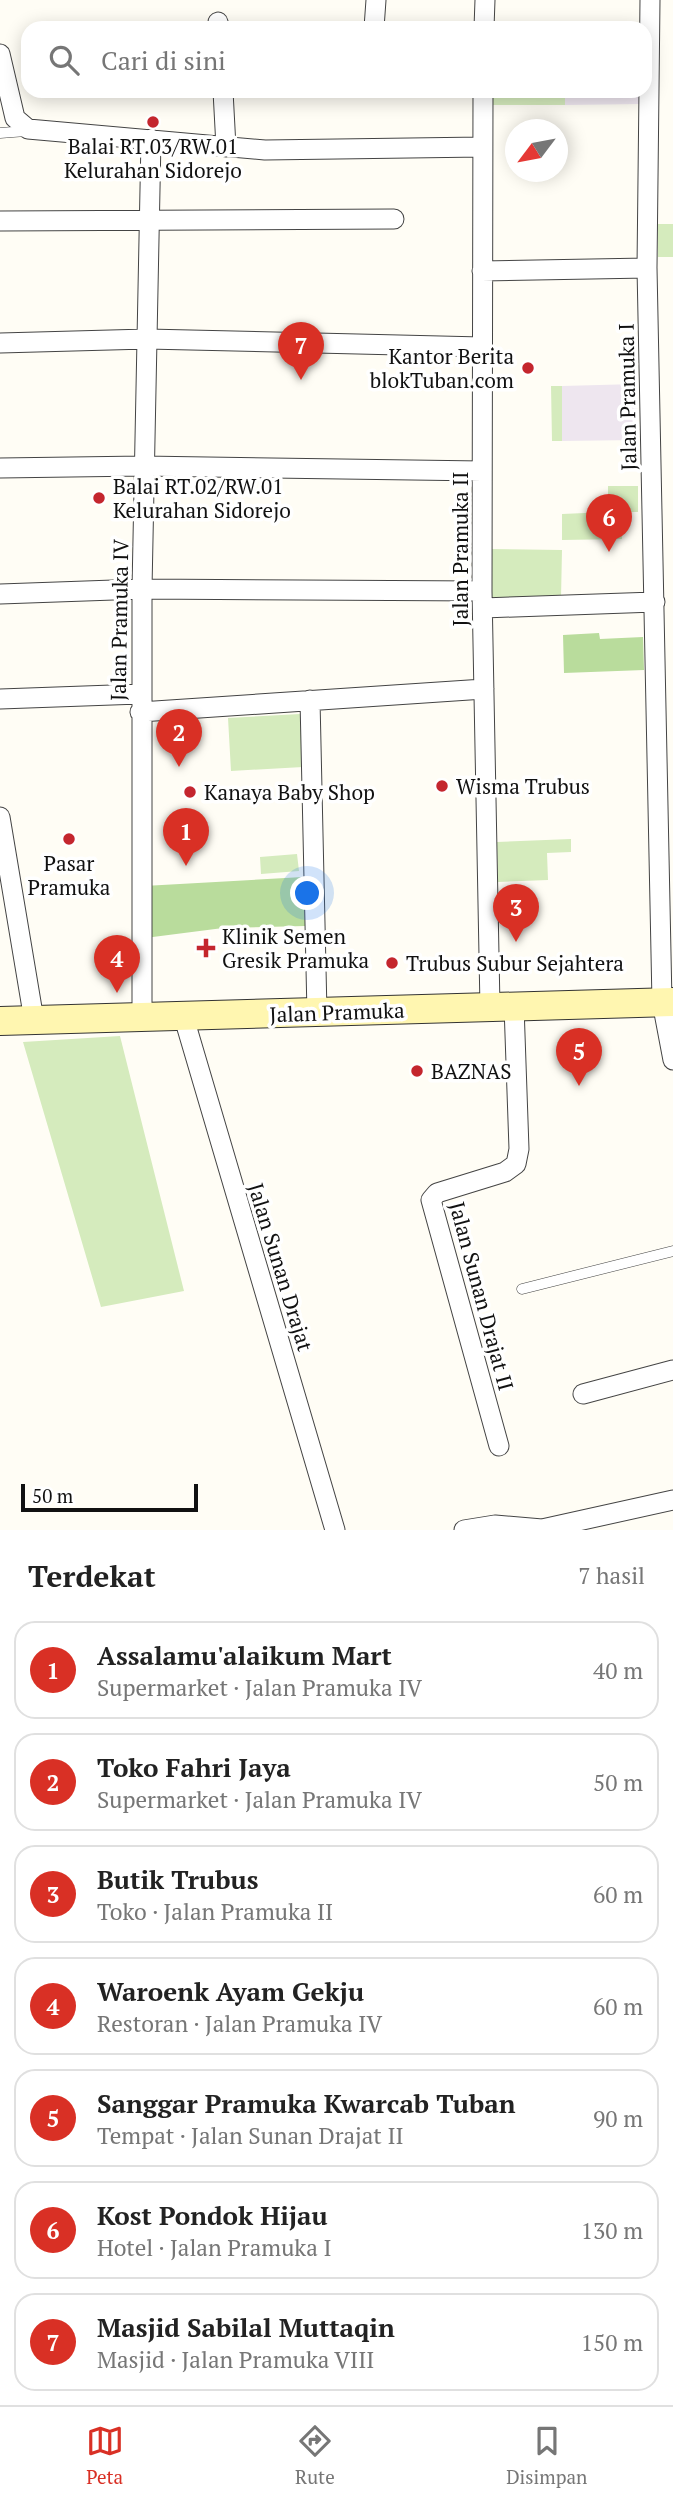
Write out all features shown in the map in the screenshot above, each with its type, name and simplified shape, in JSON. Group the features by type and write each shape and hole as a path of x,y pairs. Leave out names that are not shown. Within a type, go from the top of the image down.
{"main road":[{"name":"Jalan Pramuka","path":"0,1021 184,1018 668,1002"}],"street":[{"path":"374,21 376,0"},
{"path":"484,21 485,0"},
{"name":"Jalan Pramuka I","path":"650,0 650,21"},
{"path":"0,54 13,111 30,129 226,146 316,150 482,146"},
{"path":"223,98 226,146"},
{"name":"Jalan Pramuka II","path":"483,98 484,689 502,1007"},
{"name":"Jalan Pramuka I","path":"649,98 647,268 655,602 668,1002 673,1060"},
{"name":"Jalan Pramuka IV","path":"142,1018 140,703 151,139"},
{"path":"0,221 394,219"},
{"path":"482,271 647,268"},
{"path":"0,343 147,339 482,347"},
{"path":"0,468 143,466 482,471"},
{"path":"0,594 142,589 655,602"},
{"path":"0,699 140,703 310,700 484,689"},
{"path":"310,700 317,1013"},
{"path":"0,817 6,883 34,1020"},
{"name":"Jalan Sunan Drajat II","path":"499,1446 431,1200 437,1193 505,1172 516,1164 519,1149 502,1007"},
{"name":"Jalan Sunan Drajat","path":"184,1018 335,1530"},
{"path":"583,1394 673,1370"},
{"path":"464,1530 495,1525 542,1529 673,1500"}],"lane":[{"path":"0,133 30,129"},
{"path":"522,1289 673,1251"}],"shaded area":[{"path":"565,98 641,98 641,104 565,105"},
{"path":"636,384 637,440 562,441 562,386"}],"green space":[{"path":"493,98 565,98 565,105 493,105"},
{"path":"658,224 673,224 673,257 658,257"},
{"path":"551,386 562,386 562,441 552,441"},
{"path":"608,486 638,486 638,512 621,512 622,539 562,540 562,514 608,512"},
{"path":"488,549 562,550 561,598 487,601"},
{"path":"599,633 600,639 643,637 644,670 564,673 563,635"},
{"path":"300,714 303,767 231,771 228,718"},
{"path":"571,839 571,852 547,853 548,880 498,882 497,842"},
{"path":"297,854 299,871 261,874 260,857"},
{"path":"303,877 305,926 223,928 145,938 144,886"},
{"path":"120,1036 184,1291 101,1307 23,1042"}],"place":[{"name":"Balai RT.03/RW.01 Kelurahan Sidorejo","path":"153,122"},
{"name":"Kantor Berita blokTuban.com","path":"528,368"},
{"name":"Masjid Sabilal Muttaqin","path":"301,380"},
{"name":"Balai RT.02/RW.01 Kelurahan Sidorejo","path":"99,498"},
{"name":"Kost Pondok Hijau","path":"609,552"},
{"name":"Toko Fahri Jaya","path":"179,767"},
{"name":"Wisma Trubus","path":"442,786"},
{"name":"Kanaya Baby Shop","path":"190,792"},
{"name":"Pasar Pramuka","path":"69,839"},
{"name":"Assalamu'alaikum Mart","path":"186,866"},
{"name":"Butik Trubus","path":"516,942"},
{"name":"Klinik Semen Gresik Pramuka","path":"206,948"},
{"name":"Trubus Subur Sejahtera","path":"392,963"},
{"name":"Waroenk Ayam Gekju","path":"117,993"},
{"name":"BAZNAS","path":"417,1071"},
{"name":"Sanggar Pramuka Kwarcab Tuban","path":"579,1086"}]}
